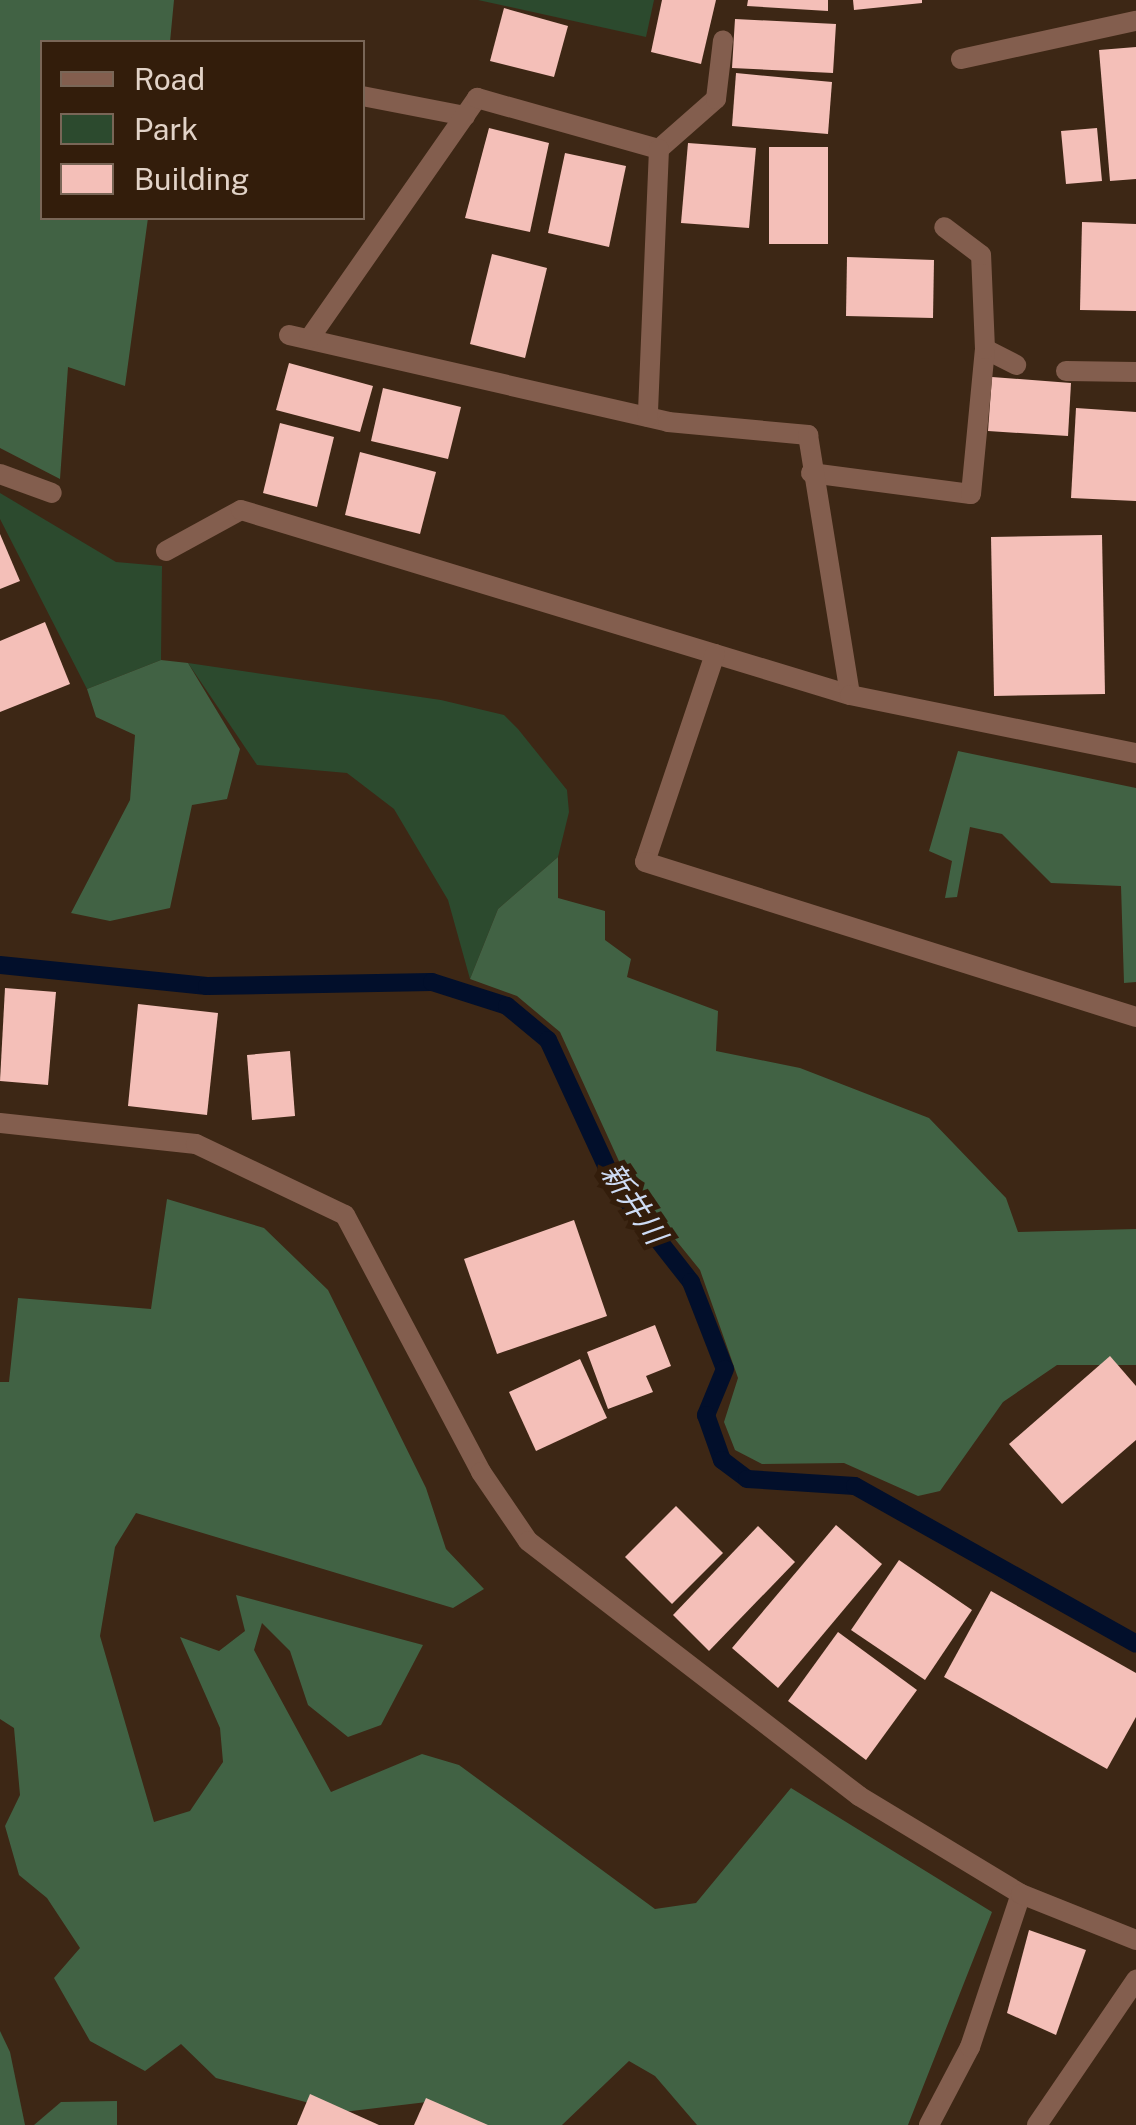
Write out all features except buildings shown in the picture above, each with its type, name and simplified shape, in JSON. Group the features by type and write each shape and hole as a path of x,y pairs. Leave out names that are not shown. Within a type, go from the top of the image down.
{"street":[{"path":"960,59 1136,22"},
{"path":"648,417 660,149 716,98 723,40"},
{"path":"365,97 465,116"},
{"path":"660,149 477,98 299,337 648,417 808,435 811,474 850,695"},
{"path":"811,474 970,494 985,349 981,255 944,227"},
{"path":"985,349 1016,365"},
{"path":"1066,371 1136,372"},
{"path":"0,474 52,493"},
{"path":"166,552 241,510 850,695 1136,752"},
{"path":"714,654 645,862 1136,1017"},
{"path":"0,1122 196,1144 345,1215 481,1472 528,1540 774,1737 1021,1894 1136,1940"},
{"path":"930,2125 970,2047 1021,1894"},
{"path":"1037,2125 1136,1980"}],"green space":[{"path":"0,0 174,0 170,40 40,40 40,220 148,220 125,386 68,367 60,479 0,448"},
{"path":"478,0 654,0 646,37"},
{"path":"0,493 116,562 162,566 161,660 87,689 0,519"},
{"path":"161,660 188,663 240,749 227,799 192,805 170,908 110,921 71,913 130,800 135,735 96,717 87,689"},
{"path":"188,663 441,700 504,715 518,729 567,790 569,812 558,857 498,909 470,979 448,900 394,809 347,773 257,765"},
{"path":"958,751 1136,788 1136,982 1124,983 1121,886 1051,883 1002,834 970,827 957,897 945,898 952,861 929,851"},
{"path":"558,857 558,898 605,911 605,940 631,959 627,977 718,1011 716,1051 800,1068 929,1118 1006,1198 1018,1232 1136,1229 1136,1365 1057,1365 1003,1402 940,1491 918,1496 844,1463 762,1464 735,1450 724,1422 738,1378 700,1270 628,1181 560,1032 517,996 470,979 498,909"},
{"path":"167,1199 264,1228 328,1290 426,1488 446,1549 484,1589 453,1608 136,1513 115,1547 100,1636 154,1822 190,1811 223,1762 220,1728 180,1637 219,1651 245,1631 236,1595 423,1645 381,1725 348,1737 308,1705 290,1651 262,1623 254,1650 331,1792 422,1754 459,1765 655,1909 696,1903 791,1788 992,1912 908,2125 697,2125 655,2076 629,2061 562,2125 473,2125 427,2102 343,2112 216,2078 181,2044 145,2071 90,2041 54,1978 80,1948 47,1898 19,1875 5,1826 20,1795 14,1728 0,1719 0,1382 9,1382 18,1298 151,1309"},
{"path":"0,2031 10,2052 25,2125 0,2125"},
{"path":"117,2101 117,2125 34,2125 61,2102"}],"waterway":[{"name":"新井川","path":"0,965 207,986 432,982 507,1006 548,1040 615,1185 691,1282 725,1369 706,1415 722,1460 747,1479 855,1486 1136,1644"}]}
